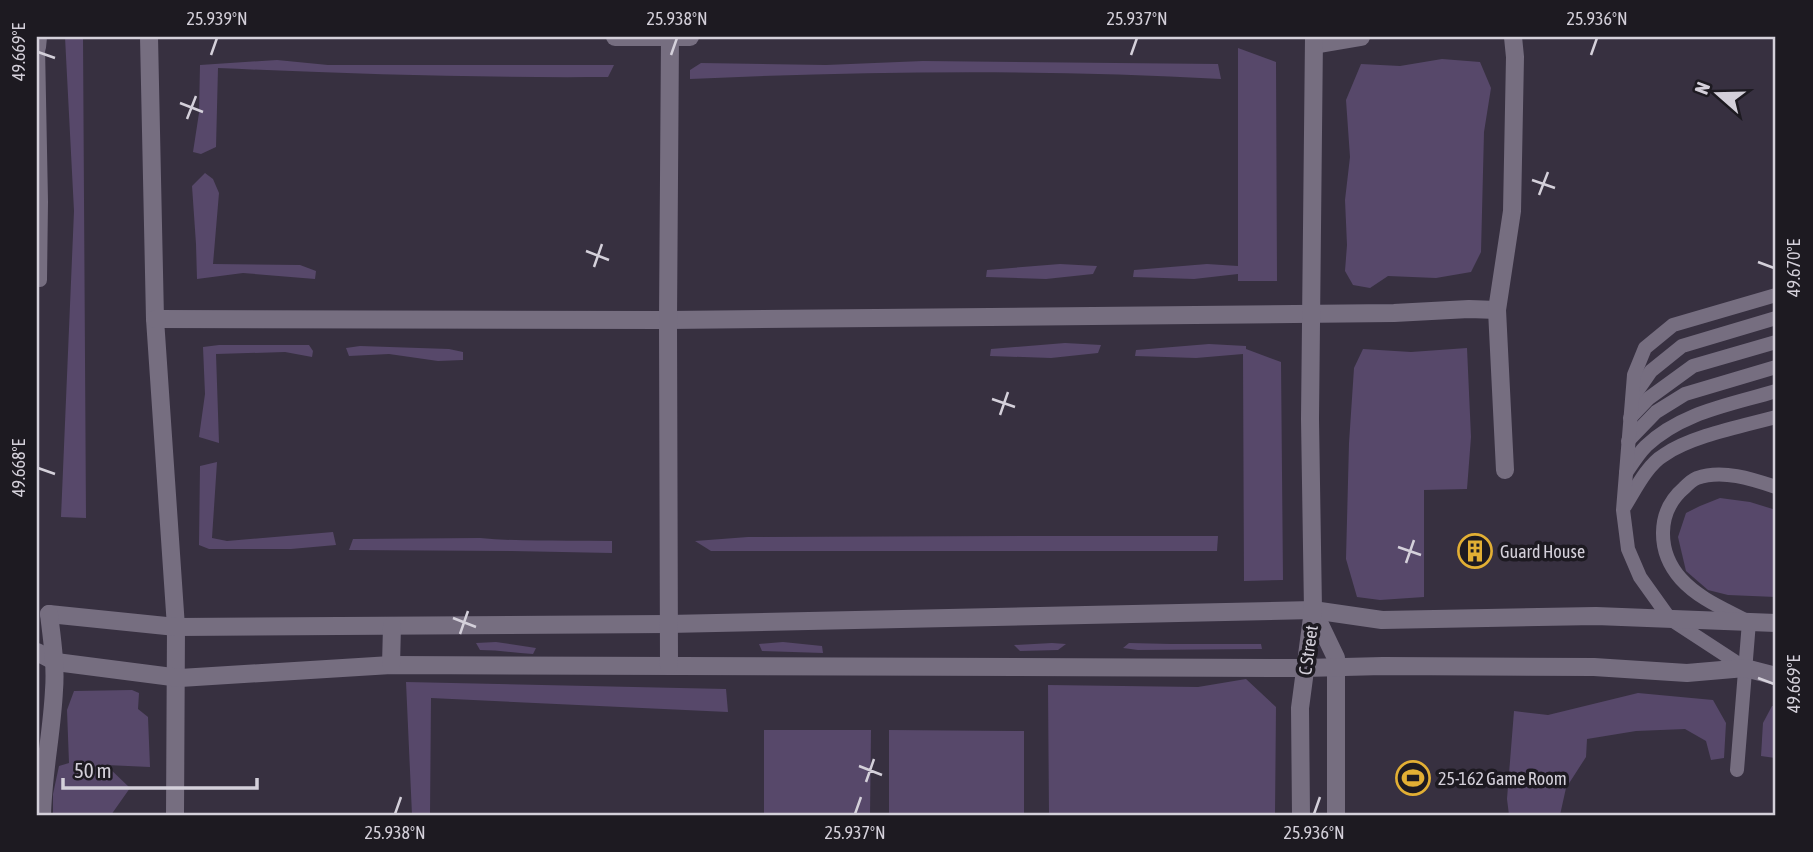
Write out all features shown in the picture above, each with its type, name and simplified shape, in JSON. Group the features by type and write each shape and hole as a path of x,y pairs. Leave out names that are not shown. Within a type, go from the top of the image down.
{"street":[{"path":"149,37 155,319 176,627 175,815"},
{"path":"615,37 690,37"},
{"path":"669,666 670,37"},
{"path":"1313,610 1310,419 1314,41 1362,37"},
{"path":"1505,470 1497,310 1512,211 1515,57 1513,37"},
{"path":"155,319 668,320 1497,310"},
{"path":"49,614 176,627 668,624 1313,610 1382,620 1596,615 1776,623"},
{"name":"C Street","path":"1313,610 1336,658 1336,815"},
{"name":"C Street","path":"1301,815 1300,708 1313,610"},
{"path":"37,640 49,614"},
{"path":"42,815 54,689 49,614"},
{"path":"391,665 392,626"},
{"path":"37,652 54,661 176,677 391,665 1594,667 1687,673 1745,668 1776,676"},
{"path":"37,764 42,793"}],"lane":[{"path":"38,44 40,280"},
{"path":"1745,668 1671,619 1640,577 1628,548 1623,510 1628,441 1634,375 1645,348 1673,326 1776,295"},
{"path":"1632,399 1651,371 1682,346 1776,317"},
{"path":"1630,418 1649,398 1693,366 1776,342"},
{"path":"1628,441 1656,412 1685,394 1776,367"},
{"path":"1626,473 1643,448 1689,416 1776,391"},
{"path":"1623,510 1640,481 1662,456 1689,442 1776,417"},
{"path":"1737,770 1749,622 1697,594 1680,577 1669,561 1663,535 1666,511 1678,493 1695,478 1717,474 1750,478 1776,486"}],"shaded area":[{"path":"65,37 83,37 86,518 61,517 74,211"},
{"path":"1238,48 1276,62 1277,281 1238,281 1238,274 1194,279 1133,277 1134,270 1207,264 1238,266"},
{"path":"1442,59 1480,62 1491,88 1484,132 1481,252 1471,272 1436,278 1388,276 1370,288 1353,285 1345,271 1345,200 1350,157 1346,100 1361,64 1400,66"},
{"path":"277,60 328,65 614,65 608,77 413,75 218,68 216,147 201,154 193,152 199,113 200,65"},
{"path":"923,61 1218,64 1221,79 956,72 690,79 690,70 701,63 826,65"},
{"path":"205,173 213,179 219,193 213,264 300,265 316,271 315,279 243,273 197,279 192,186"},
{"path":"1060,264 1097,266 1093,274 1046,279 986,277 987,270"},
{"path":"1065,343 1101,345 1098,353 1051,358 990,356 991,349"},
{"path":"1209,344 1246,346 1246,349 1281,362 1283,580 1244,581 1243,354 1196,358 1135,356 1136,350"},
{"path":"309,345 313,351 312,357 285,352 216,354 219,443 199,437 205,394 203,347"},
{"path":"360,346 449,349 463,352 463,360 438,361 389,354 349,356 346,348"},
{"path":"1467,348 1471,437 1467,489 1424,490 1424,597 1380,600 1357,597 1346,559 1354,368 1363,349 1411,352"},
{"path":"217,462 212,538 227,541 333,532 336,545 291,549 209,549 199,545 200,466"},
{"path":"1720,498 1750,502 1776,510 1776,597 1728,595 1708,590 1686,571 1678,537 1686,513"},
{"path":"1218,536 1217,551 711,551 695,541 748,537"},
{"path":"353,539 612,541 612,553 349,550"},
{"path":"496,642 536,648 533,654 480,650 476,643"},
{"path":"783,642 822,646 823,653 762,651 759,644"},
{"path":"1129,643 1261,644 1262,649 1123,648"},
{"path":"1066,644 1058,650 1020,651 1014,645"},
{"path":"1246,679 1276,707 1275,815 1049,815 1048,685 1198,687"},
{"path":"406,682 726,689 728,712 431,698 430,815 412,815"},
{"path":"132,690 139,693 138,709 148,717 150,767 106,765 130,788 111,815 53,815 53,794 59,766 69,763 67,710 74,691"},
{"path":"1638,693 1713,700 1726,723 1724,758 1711,760 1706,741 1685,729 1636,731 1587,739 1586,757 1566,788 1560,815 1509,815 1507,799 1514,711 1548,715"},
{"path":"1772,706 1776,706 1776,758 1761,756 1763,723"},
{"path":"764,730 871,730 870,815 764,815"},
{"path":"889,730 1024,731 1024,815 889,815"}],"place":[{"name":"Guard House","path":"1475,551"},
{"name":"25-162 Game Room","path":"1413,778"}]}
